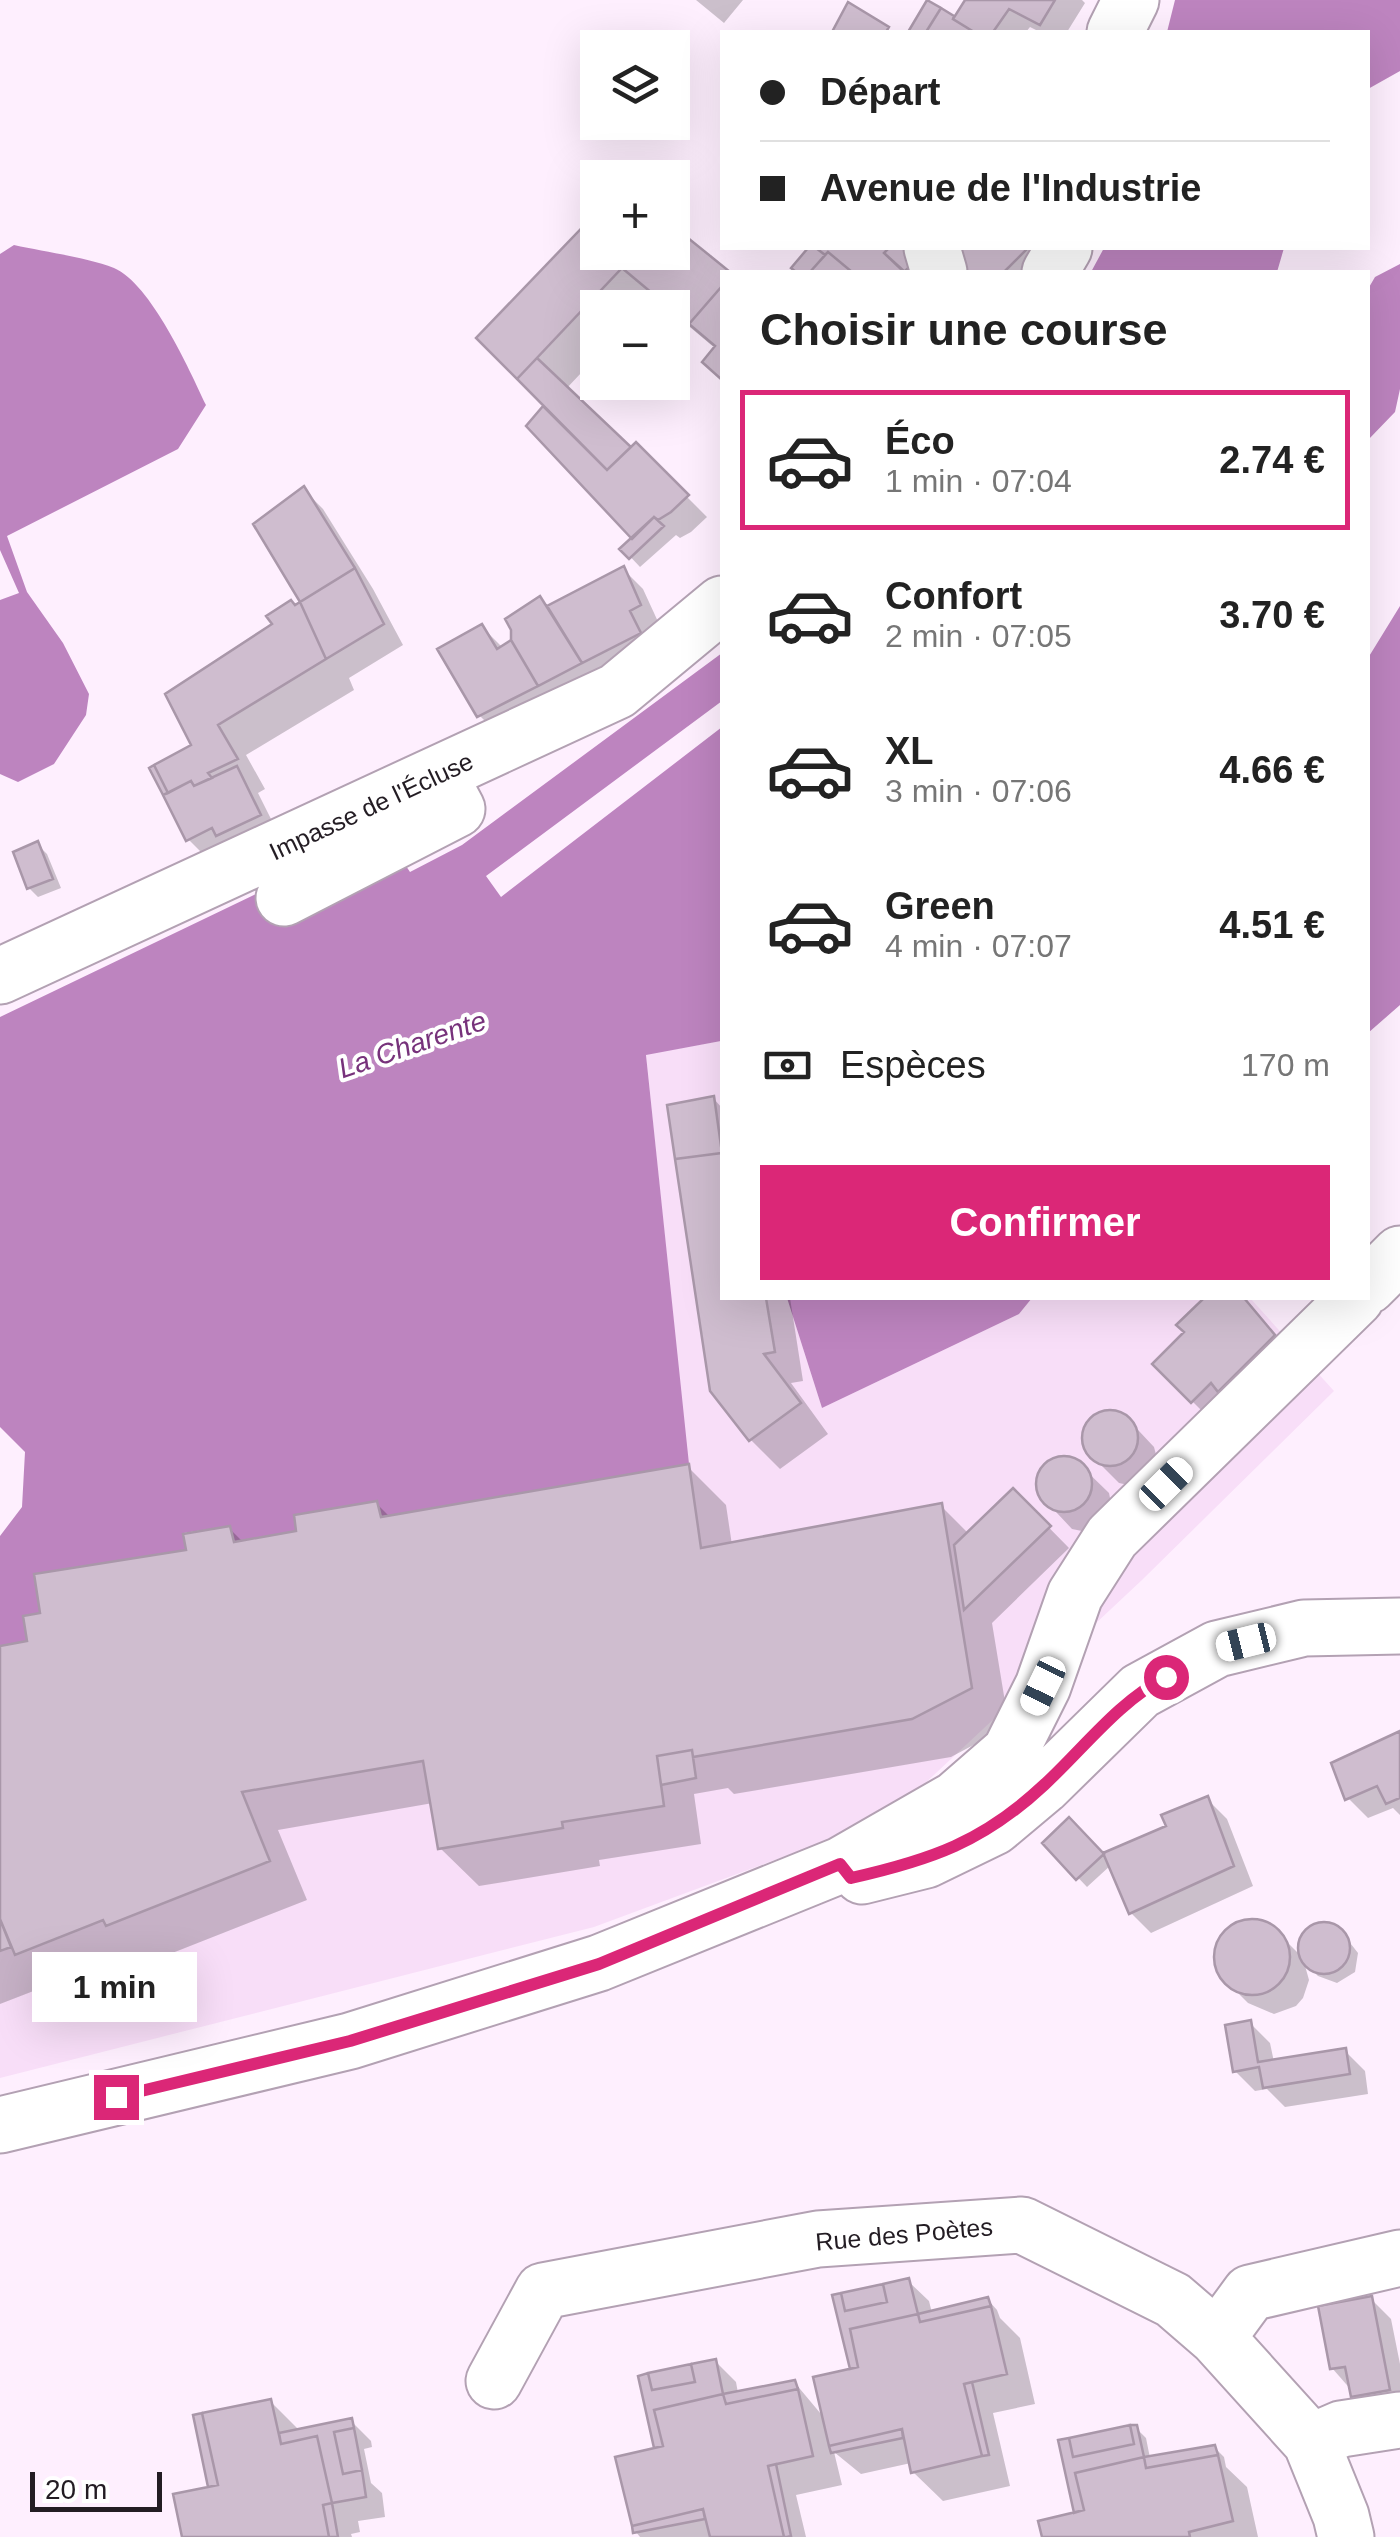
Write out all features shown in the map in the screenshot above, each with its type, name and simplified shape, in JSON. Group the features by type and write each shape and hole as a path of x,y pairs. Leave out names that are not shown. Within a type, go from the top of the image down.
{"street":[{"path":"1116,30 1131,0"},
{"name":"Impasse de l'Écluse","path":"0,976 617,691 720,606"},
{"path":"284,898 457,810 438,775"},
{"path":"1370,1284 1400,1254"},
{"path":"0,2125 368,2035 599,1964 840,1864 956,1799 1010,1752 1043,1686 1074,1595 1112,1537 1354,1300"},
{"path":"840,1864 851,1878 880,1872 926,1860 994,1827 1043,1786 1140,1690 1217,1649 1304,1628 1400,1626"},
{"name":"Rue des Poètes","path":"494,2381 544,2291 818,2239 1022,2225 1173,2300 1217,2338 1310,2442 1346,2537"},
{"path":"1217,2338 1250,2293 1400,2258"},
{"path":"1310,2442 1341,2429 1400,2420"}],"shaded area":[{"path":"720,1041 720,1300 788,1300 822,1408 1019,1314 1030,1300 1252,1300 1334,1391 1142,1580 888,1818 594,1927 0,2078 0,1646 23,1616 40,1613 34,1574 186,1549 183,1534 377,1501 382,1517 688,1464 646,1054"}],"water":[{"path":"1175,0 1400,0 1400,71 1370,88 1370,30 1168,30"},
{"path":"14,245 91,261 128,277 168,329 206,405 178,449 7,536 27,592 63,643 89,694 86,715 54,764 18,782 0,774 0,600 19,593 0,550 0,254"},
{"path":"1103,250 1283,250 1278,270 1092,270"},
{"path":"1400,264 1400,389 1395,412 1370,438 1370,286 1375,277"},
{"path":"1400,606 1400,1005 1370,1031 1370,655"},
{"name":"La Charente","path":"720,654 720,702 486,876 501,897 720,729 720,1041 646,1055 689,1464 381,1517 377,1501 295,1515 296,1531 234,1542 229,1526 184,1533 186,1550 34,1574 40,1613 27,1641 0,1646 0,1536 22,1507 25,1452 0,1427 0,1017 277,884 402,860 410,872 462,845"},
{"path":"788,1300 1030,1300 1019,1314 822,1408"}],"building":[{"path":"927,0 941,8 927,30 909,30"},
{"path":"965,0 1055,0 1040,25 1009,9 994,30 971,30 953,19"},
{"path":"848,2 889,27 887,30 833,30"},
{"path":"941,8 971,30 927,30"},
{"path":"580,230 580,270 620,270 601,290 580,290 580,312 517,379 476,338"},
{"path":"690,240 728,270 720,270 720,288 690,323 690,290 648,290 624,270 690,270"},
{"path":"806,250 819,250 825,255 812,270 791,268"},
{"path":"819,250 887,250 884,253 903,270 850,270 828,252 825,255"},
{"path":"923,250 924,253 902,270 884,253"},
{"path":"960,250 1026,250 1006,270 963,270"},
{"path":"828,252 850,270 812,270"},
{"path":"720,288 720,378 702,362 715,346 690,323"},
{"path":"537,358 631,447 607,470 517,379"},
{"path":"543,406 607,470 636,442 689,495 671,512 658,520 654,517 632,539 526,426"},
{"path":"304,486 355,568 300,602 253,524"},
{"path":"654,517 664,526 629,559 619,549"},
{"path":"624,566 641,605 630,611 641,633 582,663 547,606"},
{"path":"355,568 384,624 326,659 300,602"},
{"path":"540,596 582,663 538,686 511,640 505,619"},
{"path":"291,600 295,605 300,602 326,659 218,725 238,759 208,773 212,778 194,786 191,781 168,793 154,765 191,745 165,694 272,624 266,616"},
{"path":"482,624 497,649 511,640 538,686 477,717 437,649"},
{"path":"154,765 168,793 163,795 149,768"},
{"path":"237,766 261,815 216,836 212,828 186,841 163,795"},
{"path":"38,841 53,879 27,889 13,852"},
{"path":"714,1096 720,1153 675,1159 667,1105"},
{"path":"720,1153 720,1300 766,1300 775,1352 764,1354 801,1403 749,1441 710,1391 675,1159"},
{"path":"1202,1300 1246,1300 1275,1335 1218,1392 1211,1383 1191,1403 1152,1364 1184,1332 1176,1325"},
{"path":"1110,1410 1130,1418 1138,1438 1130,1458 1110,1466 1090,1458 1082,1438 1090,1418"},
{"path":"1064,1456 1084,1464 1092,1484 1084,1504 1064,1512 1044,1504 1036,1484 1044,1464"},
{"path":"689,1464 701,1548 942,1503 972,1688 912,1719 693,1757 692,1750 657,1756 664,1806 562,1822 563,1828 438,1849 423,1761 242,1792 270,1861 106,1926 103,1920 15,1955 0,1919 0,1646 27,1641 23,1616 40,1613 34,1574 186,1550 183,1534 230,1526 234,1542 296,1531 294,1515 377,1501 381,1517"},
{"path":"1013,1488 1051,1526 964,1610 954,1545"},
{"path":"1400,1731 1400,1798 1386,1804 1377,1786 1345,1800 1331,1763"},
{"path":"692,1750 696,1778 661,1785 657,1756"},
{"path":"1208,1796 1234,1866 1129,1914 1103,1853 1166,1826 1161,1815"},
{"path":"1069,1817 1104,1854 1076,1880 1042,1843"},
{"path":"0,1919 11,1947 0,1951"},
{"path":"1252,1919 1279,1930 1290,1957 1279,1984 1252,1995 1225,1984 1214,1957 1225,1930"},
{"path":"1324,1922 1343,1929 1350,1948 1343,1967 1324,1974 1305,1967 1298,1948 1305,1929"},
{"path":"1251,2020 1258,2062 1346,2048 1350,2074 1263,2088 1259,2067 1233,2072 1225,2025"},
{"path":"909,2278 918,2314 850,2329 858,2367 850,2369 832,2295 841,2293 845,2311 887,2302 883,2284"},
{"path":"883,2284 887,2302 845,2311 841,2293"},
{"path":"1372,2296 1390,2390 1351,2397 1345,2367 1330,2369 1318,2306"},
{"path":"988,2297 991,2306 920,2322 918,2314"},
{"path":"991,2306 1007,2374 964,2384 982,2456 911,2473 902,2429 829,2446 813,2377 858,2367 850,2329 918,2314 920,2322"},
{"path":"716,2359 723,2394 654,2410 663,2446 654,2448 638,2376 648,2373 652,2390 695,2382 691,2364"},
{"path":"691,2364 695,2382 652,2390 648,2373"},
{"path":"795,2380 798,2389 726,2404 723,2394"},
{"path":"972,2382 989,2455 982,2456 964,2384"},
{"path":"798,2389 813,2456 768,2466 784,2537 710,2537 703,2509 632,2526 615,2457 663,2446 654,2410 723,2394 726,2404"},
{"path":"271,2399 281,2444 317,2436 332,2503 323,2505 329,2537 182,2537 173,2494 218,2485 202,2413"},
{"path":"202,2413 218,2485 208,2487 193,2415"},
{"path":"352,2418 354,2428 334,2432 343,2474 362,2470 366,2497 332,2503 317,2436 281,2444 279,2433"},
{"path":"1130,2425 1134,2444 1073,2457 1069,2438"},
{"path":"1130,2425 1137,2425 1144,2457 1075,2473 1084,2510 1074,2513 1058,2440 1069,2438 1073,2457 1134,2444"},
{"path":"354,2428 362,2470 343,2474 334,2432"},
{"path":"902,2429 903,2438 831,2453 829,2446"},
{"path":"1215,2445 1218,2455 1146,2468 1144,2457"},
{"path":"1218,2455 1233,2521 1189,2532 1190,2537 1042,2537 1038,2521 1084,2510 1075,2473 1144,2457 1146,2468"},
{"path":"776,2464 791,2536 787,2537 768,2466"},
{"path":"332,2503 338,2537 329,2537 323,2505"},
{"path":"703,2509 705,2519 633,2533 632,2526"}],"route":[{"path":"116,2097 350,2041 599,1964 840,1864 851,1878 926,1860 994,1827 1043,1786 1140,1690 1166,1677"}]}
